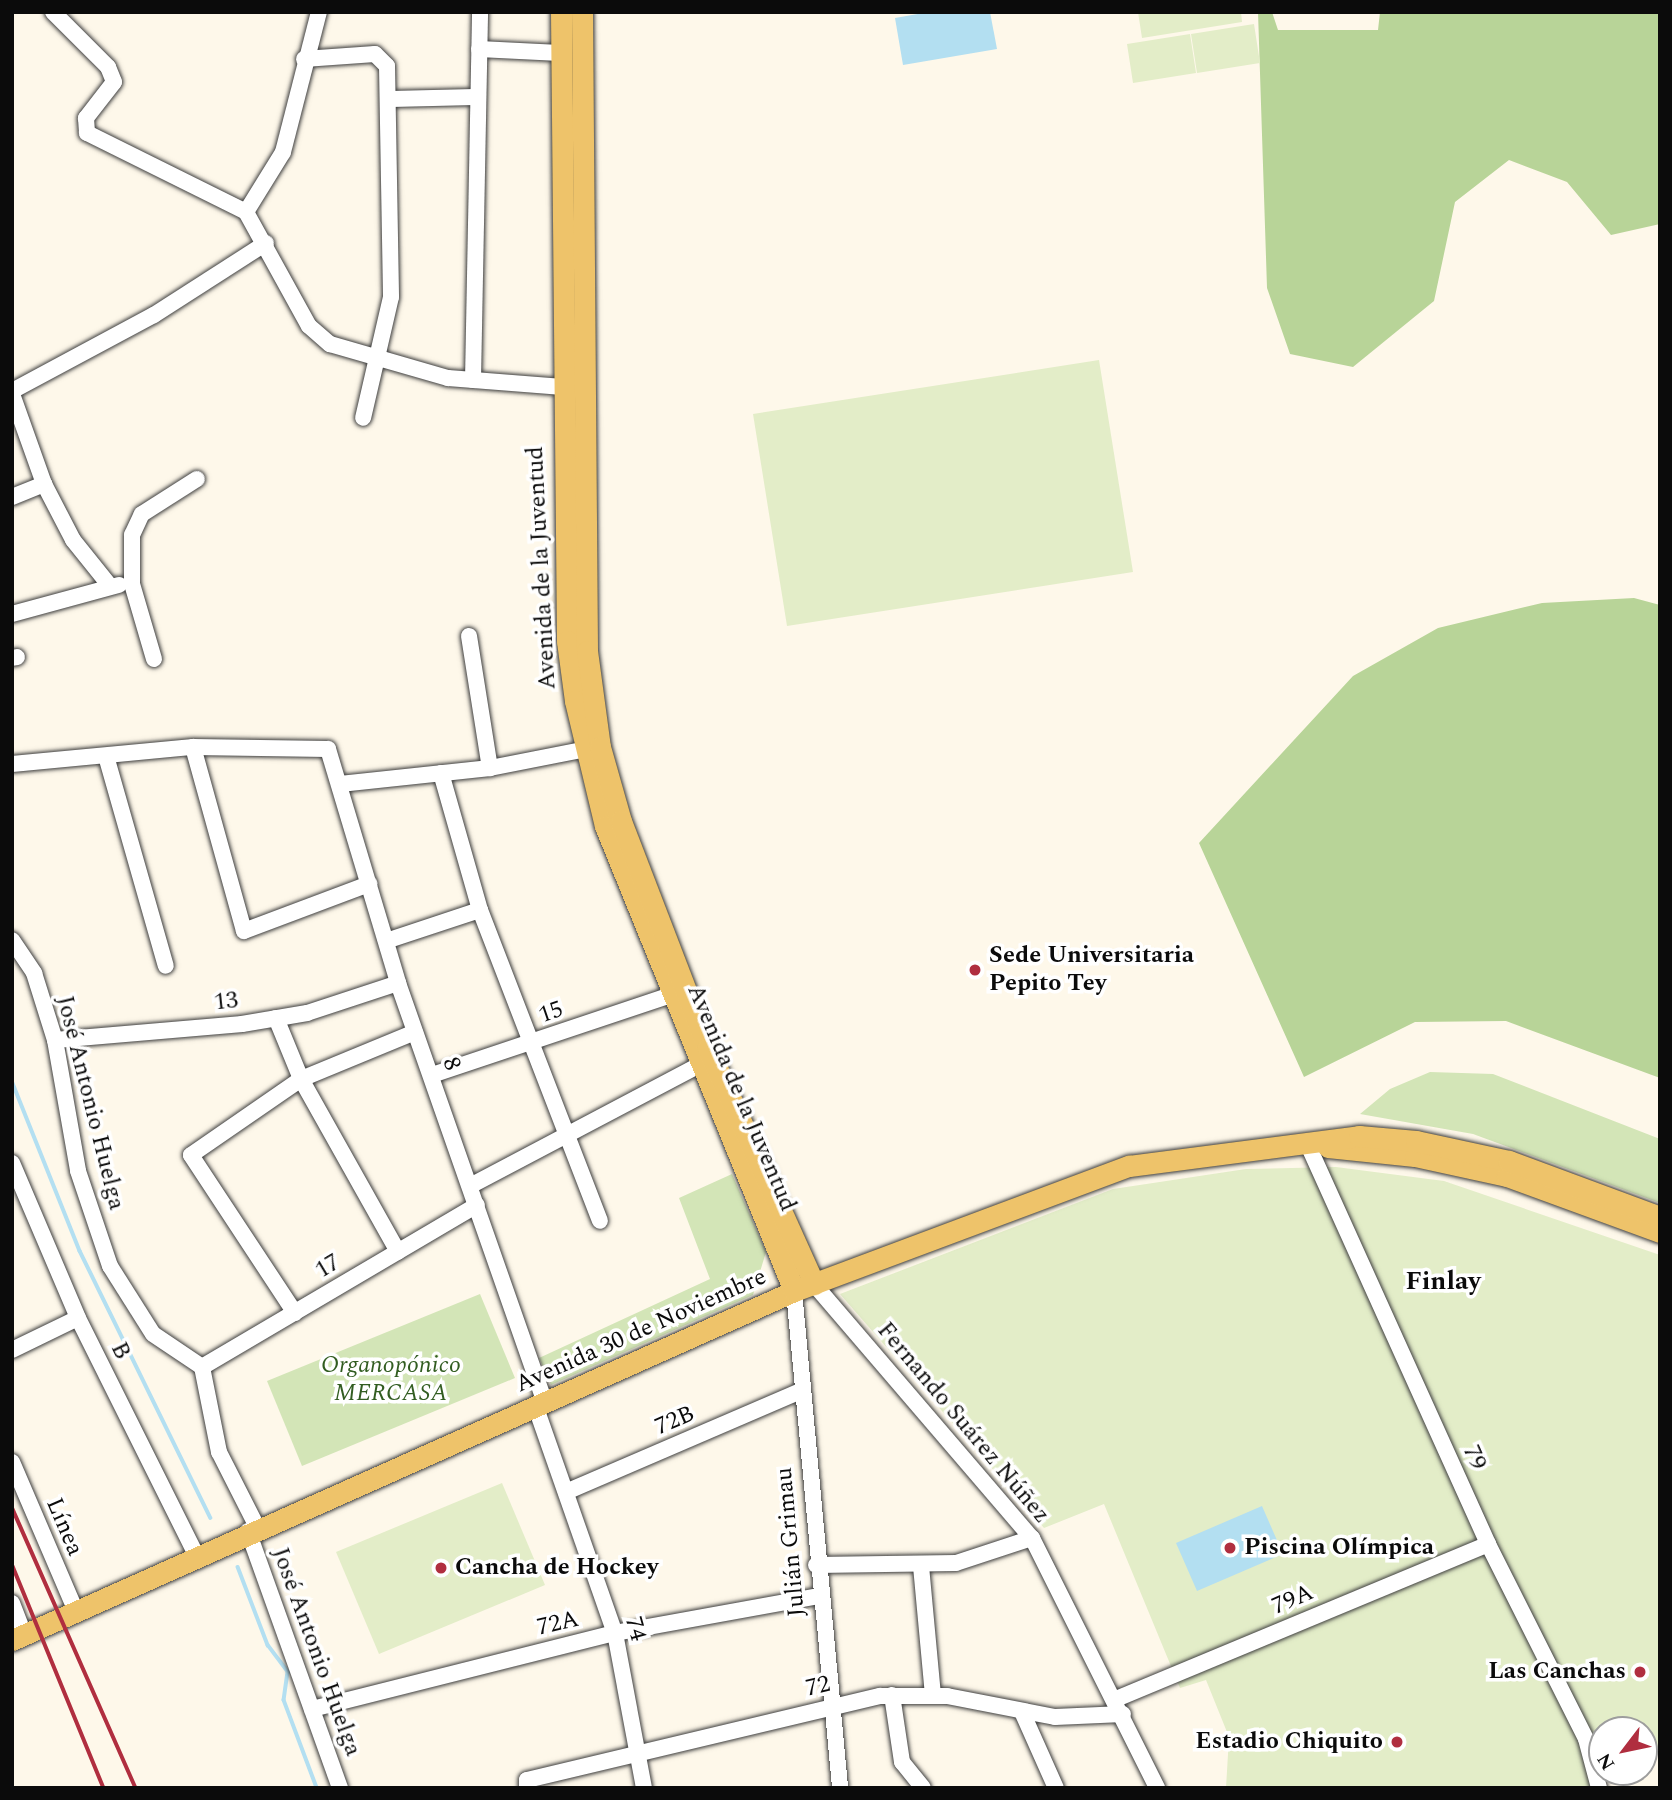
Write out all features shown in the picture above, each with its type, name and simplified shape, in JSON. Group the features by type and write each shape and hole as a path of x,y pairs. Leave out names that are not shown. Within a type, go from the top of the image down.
{"main road":[{"name":"Avenida de la Juventud","path":"561,12 560,53 572,88"},
{"name":"Avenida de la Juventud","path":"582,12 572,88 572,388 567,641 613,824 677,993 698,1066 779,1254 804,1287"},
{"name":"Avenida de la Juventud","path":"677,993 804,1260 804,1287"},
{"name":"Avenida 30 de Noviembre","path":"18,1636 253,1529 541,1406 804,1287 1129,1166 1311,1145 1359,1136 1416,1141 1509,1161 1660,1217"},
{"name":"Avenida 30 de Noviembre","path":"1311,1145 1415,1156 1507,1176 1660,1233"},
{"path":"766,1304 779,1254"},
{"path":"804,1260 841,1274"}],"street":[{"path":"53,12 108,66 114,82 86,118 87,134 246,212 266,243 309,326 330,344 473,380 572,388"},
{"path":"246,212 283,152 304,59 319,12"},
{"path":"473,380 480,12"},
{"path":"479,49 560,53"},
{"path":"304,59 383,57 389,99 391,297 381,359 363,418"},
{"path":"389,99 477,97"},
{"path":"110,586 73,540 44,484 12,393 154,315 266,243"},
{"path":"154,659 132,584 132,535 142,514 197,479"},
{"path":"12,497 44,484"},
{"path":"12,614 110,586 132,584"},
{"path":"469,636 490,768"},
{"name":"8","path":"193,747 317,745 335,759 398,983 477,1205 541,1406"},
{"path":"12,764 193,747 244,931 369,884"},
{"path":"340,784 490,768 592,748"},
{"path":"106,756 166,966"},
{"path":"441,773 480,910 600,1221"},
{"path":"386,941 480,910"},
{"name":"José Antonio Huelga","path":"12,940 34,973 55,1040 78,1171 110,1266 153,1334 202,1367 219,1452 253,1529 340,1788"},
{"name":"13","path":"55,1040 276,1018 398,983"},
{"name":"15","path":"432,1075 530,1045 677,993"},
{"path":"276,1018 301,1079 398,1252"},
{"path":"295,1313 191,1155 301,1079 415,1031"},
{"path":"470,1186 565,1131 698,1066"},
{"name":"79","path":"1311,1145 1488,1544 1586,1739 1599,1788"},
{"name":"B","path":"12,1163 78,1318 196,1555"},
{"name":"17","path":"202,1367 477,1205"},
{"name":"Julián Grimau","path":"804,1287 801,1391 829,1707 841,1788"},
{"name":"Fernando Suárez Núñez","path":"804,1287 1032,1538 1119,1707 1157,1788"},
{"path":"12,1350 78,1318"},
{"name":"72B","path":"566,1492 801,1391"},
{"name":"74","path":"541,1406 566,1492 615,1633 644,1788"},
{"name":"Línea","path":"12,1462 75,1609"},
{"path":"816,1565 921,1566 956,1563 1032,1538"},
{"name":"79A","path":"1119,1707 1488,1544"},
{"path":"921,1566 933,1695"},
{"name":"72A","path":"312,1709 615,1633 819,1597"},
{"path":"12,1603 18,1636"},
{"path":"892,1695 902,1762 923,1788"},
{"name":"72","path":"527,1784 638,1753 829,1707 892,1695 933,1695 1023,1714 1119,1707"},
{"path":"1023,1714 1056,1788"}],"green space":[{"path":"1138,12 1241,12 1242,22 1142,38"},
{"path":"1258,12 1272,12 1278,30 1378,30 1380,12 1660,12 1660,224 1611,235 1567,182 1509,160 1455,202 1434,301 1353,367 1290,354 1267,288"},
{"path":"1254,24 1260,63 1197,73 1191,34"},
{"path":"1190,34 1196,73 1133,83 1127,44"},
{"path":"1099,360 1133,572 787,626 753,414"},
{"path":"1634,598 1660,605 1660,1078 1506,1021 1415,1022 1304,1077 1199,843 1353,676 1438,628 1542,603"},
{"path":"1430,1072 1493,1074 1660,1139 1660,1203 1473,1134 1360,1114 1390,1089"},
{"path":"1336,1167 1444,1181 1660,1255 1660,1755 1658,1716 1588,1716 1588,1752 1584,1753 1588,1786 1591,1788 1226,1788 1229,1737 1206,1680 1180,1688 1104,1504 1044,1528 840,1294 1113,1189 1246,1169"},
{"path":"732,1174 766,1252 753,1295 551,1385 539,1358 710,1279 679,1198"},
{"name":"Organopónico MERCASA","path":"480,1294 515,1378 302,1466 267,1381"},
{"name":"Cancha de Hockey","path":"502,1483 545,1585 379,1654 336,1552"}],"water":[{"path":"929,12 990,12 997,49 903,65 895,18"},
{"name":"Piscina Olímpica","path":"1262,1506 1283,1554 1197,1591 1176,1543"}],"waterway":[{"path":"12,1081 80,1251 211,1518"},
{"path":"238,1567 268,1645 288,1672 284,1700 317,1788"}],"railway":[{"path":"12,1507 136,1788"},
{"path":"12,1564 104,1788"}],"place":[{"name":"Sede Universitaria Pepito Tey","path":"975,970"},
{"name":"Piscina Olímpica","path":"1230,1548"},
{"name":"Cancha de Hockey","path":"441,1568"},
{"name":"Las Canchas","path":"1640,1672"},
{"name":"Estadio Chiquito","path":"1397,1742"}],"district":[{"name":"Finlay","path":"1443,1282"}]}
